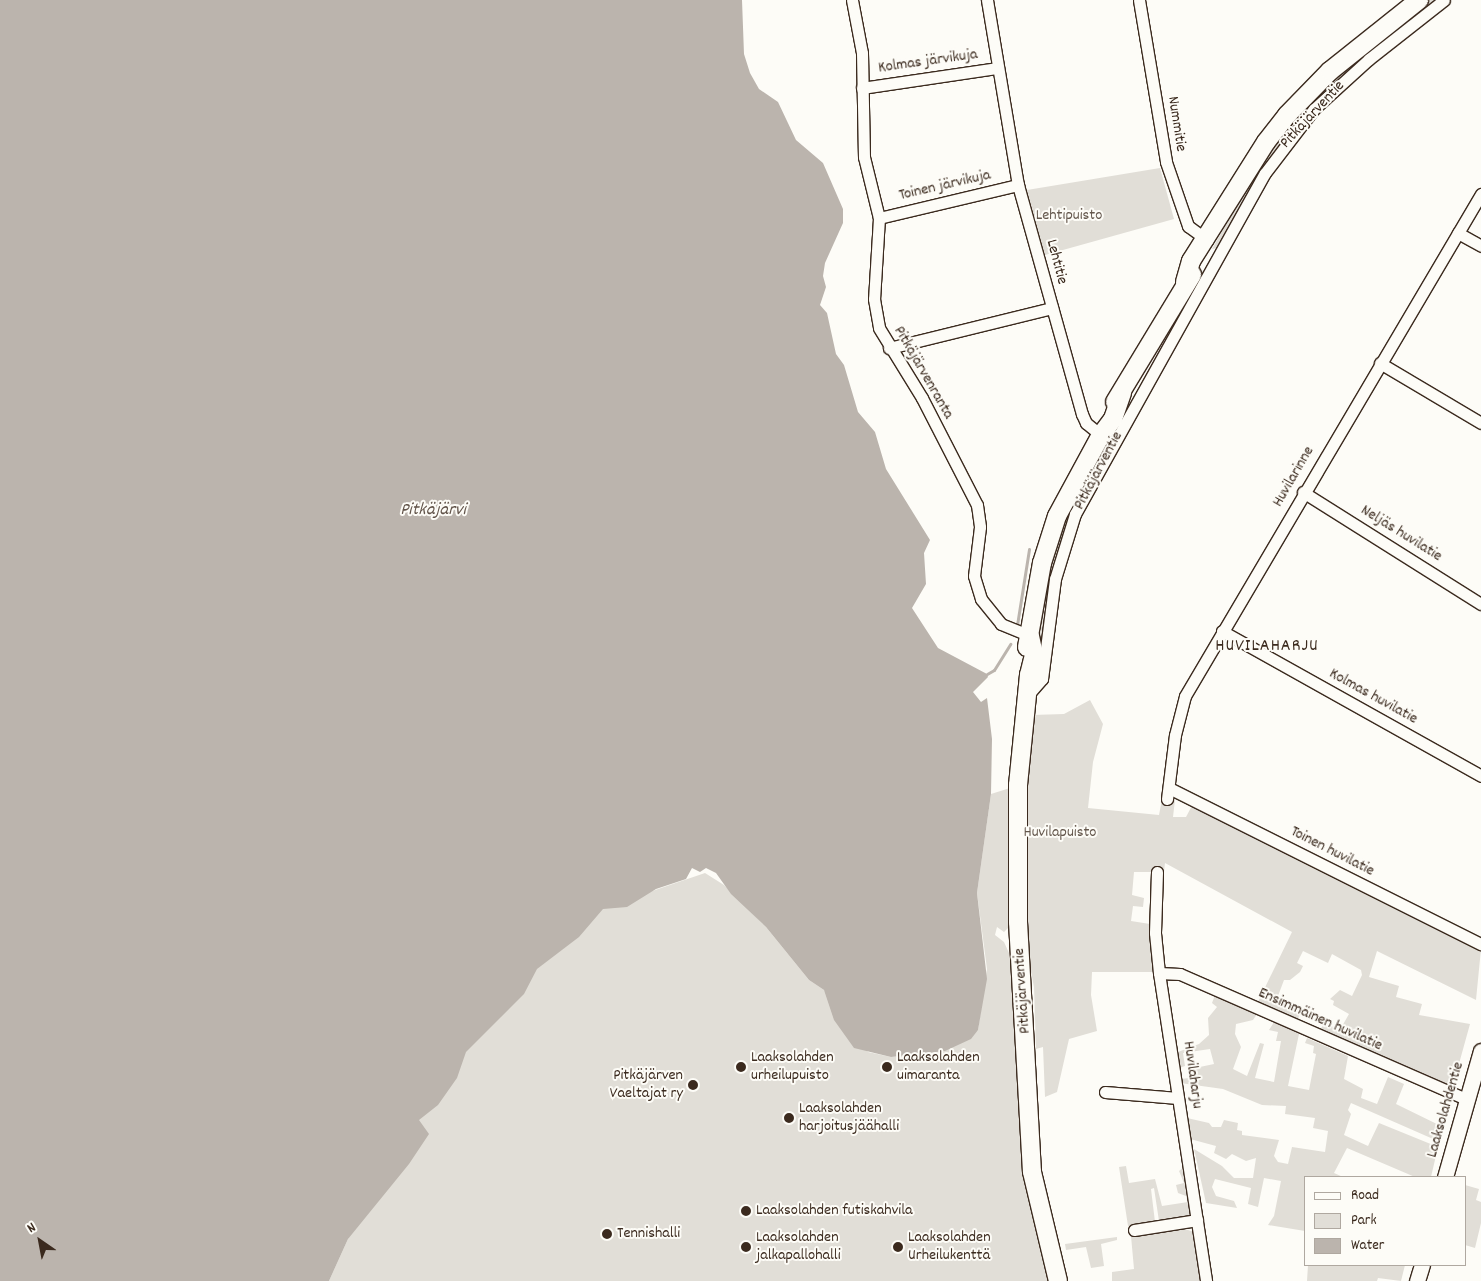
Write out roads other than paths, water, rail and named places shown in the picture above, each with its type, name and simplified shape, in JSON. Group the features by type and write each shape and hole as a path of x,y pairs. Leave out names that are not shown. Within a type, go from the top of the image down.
{"main road":[{"name":"Pitkäjärventie","path":"1058,1281 1037,1200 1029,1136 1016,819 1029,675 1025,660 1042,563 1063,503 1101,434 1113,419 1122,393 1185,282 1186,270 1208,250 1242,180 1287,115 1330,71 1419,0"}],"street":[{"name":"Pitkäjärvenranta","path":"852,0 862,53 864,157 878,218 874,299 879,328 889,348 922,398 976,505 980,527 974,576 981,599 1001,624 1030,636"},
{"name":"Lehtitie","path":"987,0 1018,185 1082,414 1086,424 1101,434"},
{"name":"Nummitie","path":"1139,0 1166,162 1188,226 1208,250"},
{"name":"Pitkäjärventie","path":"1026,698 1042,679 1055,579 1075,514 1208,250 1314,109 1369,59 1444,0"},
{"name":"Kolmas järvikuja","path":"862,88 998,68"},
{"name":"Toinen järvikuja","path":"878,218 1018,185"},
{"name":"Huvilarinne","path":"1168,794 1180,707 1303,492 1481,194"},
{"path":"1458,233 1481,246"},
{"path":"889,348 1052,308"},
{"path":"1380,362 1481,423"},
{"name":"Neljäs huvilatie","path":"1303,492 1481,604"},
{"name":"Kolmas huvilatie","path":"1222,631 1481,776"},
{"name":"Toinen huvilatie","path":"1168,794 1481,944"},
{"name":"Huvilaharju","path":"1157,872 1155,933 1159,973 1206,1281"},
{"name":"Ensimmäinen huvilatie","path":"1159,973 1180,974 1468,1100"},
{"name":"Laaksolahdentie","path":"1445,1176 1481,1051"},
{"path":"1105,1092 1178,1098"},
{"path":"1134,1230 1197,1220"},
{"path":"1418,1281 1422,1266"}],"water":[{"name":"Pitkäjärvi","path":"0,0 742,0 744,54 750,73 759,89 778,102 796,140 823,163 843,209 843,223 825,263 823,276 826,287 820,305 827,313 836,354 844,365 858,412 875,432 886,469 930,540 924,553 926,584 912,608 938,648 987,674 988,677 973,692 981,702 987,698 992,739 991,794 977,893 987,979 978,1030 971,1039 945,1051 891,1057 854,1048 834,1020 824,990 809,980 766,927 731,894 716,873 706,868 700,872 692,868 686,879 656,889 627,907 603,909 579,937 537,969 524,994 466,1052 457,1078 438,1105 419,1120 429,1134 409,1164 348,1239 329,1281 0,1281"}],"waterway":[{"path":"1017,625 1029,549"},
{"path":"987,674 994,670 1010,644"}],"place":[{"name":"Laaksolahden urheilupuisto","path":"741,1067"},
{"name":"Laaksolahden uimaranta","path":"887,1067"},
{"name":"Pitkäjärven Vaeltajat ry","path":"693,1085"},
{"name":"Laaksolahden harjoitusjäähalli","path":"789,1118"},
{"name":"Laaksolahden futiskahvila","path":"746,1211"},
{"name":"Tennishalli","path":"607,1234"},
{"name":"Laaksolahden jalkapallohalli","path":"746,1247"},
{"name":"Laaksolahden Urheilukenttä","path":"898,1247"}],"district":[{"name":"HUVILAHARJU","path":"1267,647"}],"park label":[{"name":"Lehtipuisto","path":"1069,216"},
{"name":"Huvilapuisto","path":"1060,833"}]}
